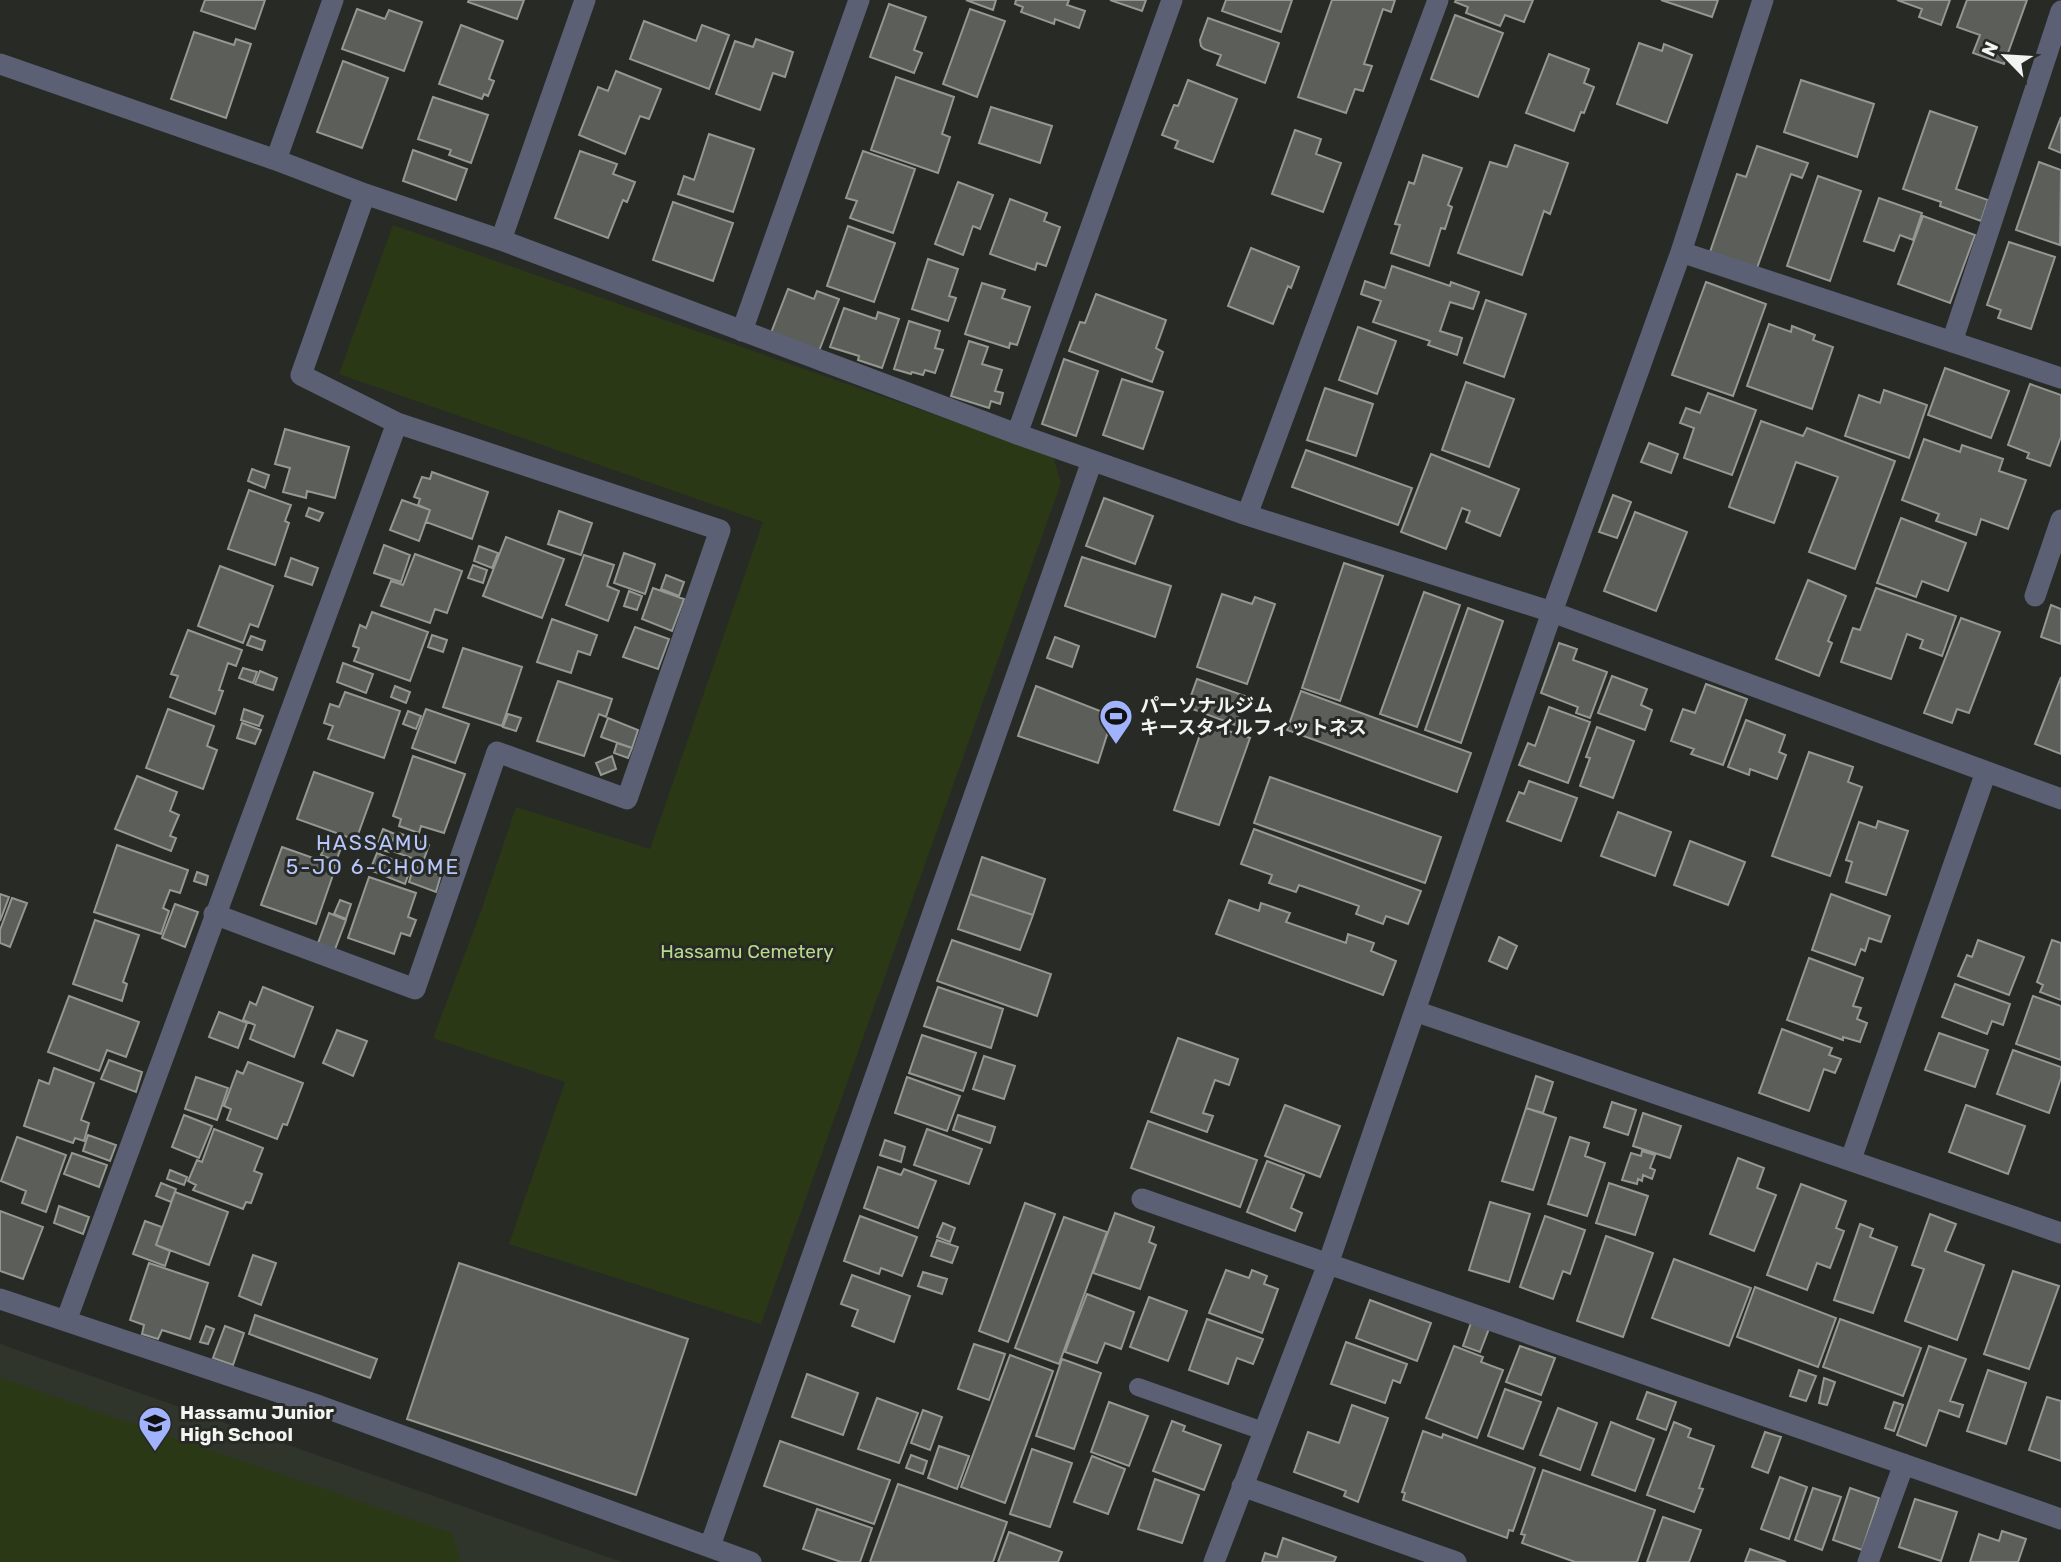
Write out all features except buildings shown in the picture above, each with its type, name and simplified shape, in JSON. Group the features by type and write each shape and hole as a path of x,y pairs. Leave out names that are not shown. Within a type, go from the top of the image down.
{"street":[{"path":"276,160 333,0"},
{"path":"500,240 585,0"},
{"path":"742,331 859,0"},
{"path":"1017,434 1172,0"},
{"path":"1247,514 1438,0"},
{"path":"1214,1562 1328,1264 1552,612 1681,253 1763,0"},
{"path":"1952,342 2061,11"},
{"path":"0,64 500,240 1092,461 1552,612 2061,799"},
{"path":"215,914 415,989 497,752 627,800 720,530 397,423 301,375 365,194"},
{"path":"1681,253 2061,378"},
{"path":"66,1321 397,423"},
{"path":"709,1546 1092,461"},
{"path":"2035,596 2061,520"},
{"path":"1851,1159 1986,772"},
{"path":"1415,1011 2061,1233"},
{"path":"1142,1199 2061,1519"},
{"path":"0,1299 320,1406 751,1562"},
{"path":"1868,1562 1904,1464"},
{"path":"1242,1486 1456,1562"}],"lane":[{"path":"1138,1387 1264,1431"}],"shaded area":[{"name":"Hassamu Junior High School","path":"0,1344 622,1562 0,1562"}],"green space":[{"name":"Hassamu Cemetery","path":"393,225 1053,456 1061,483 761,1324 509,1244 565,1082 433,1038 480,914 516,807 650,849 763,522 339,374"},
{"name":"Hassamu Junior High School","path":"0,1378 452,1533 461,1562 0,1562"}],"place":[{"name":"パーソナルジム キースタイルフィットネス","path":"1116,746"},
{"name":"Hassamu Junior High School","path":"155,1453"}],"district":[{"name":"HASSAMU 5-JO 6-CHOME","path":"373,854"}]}
